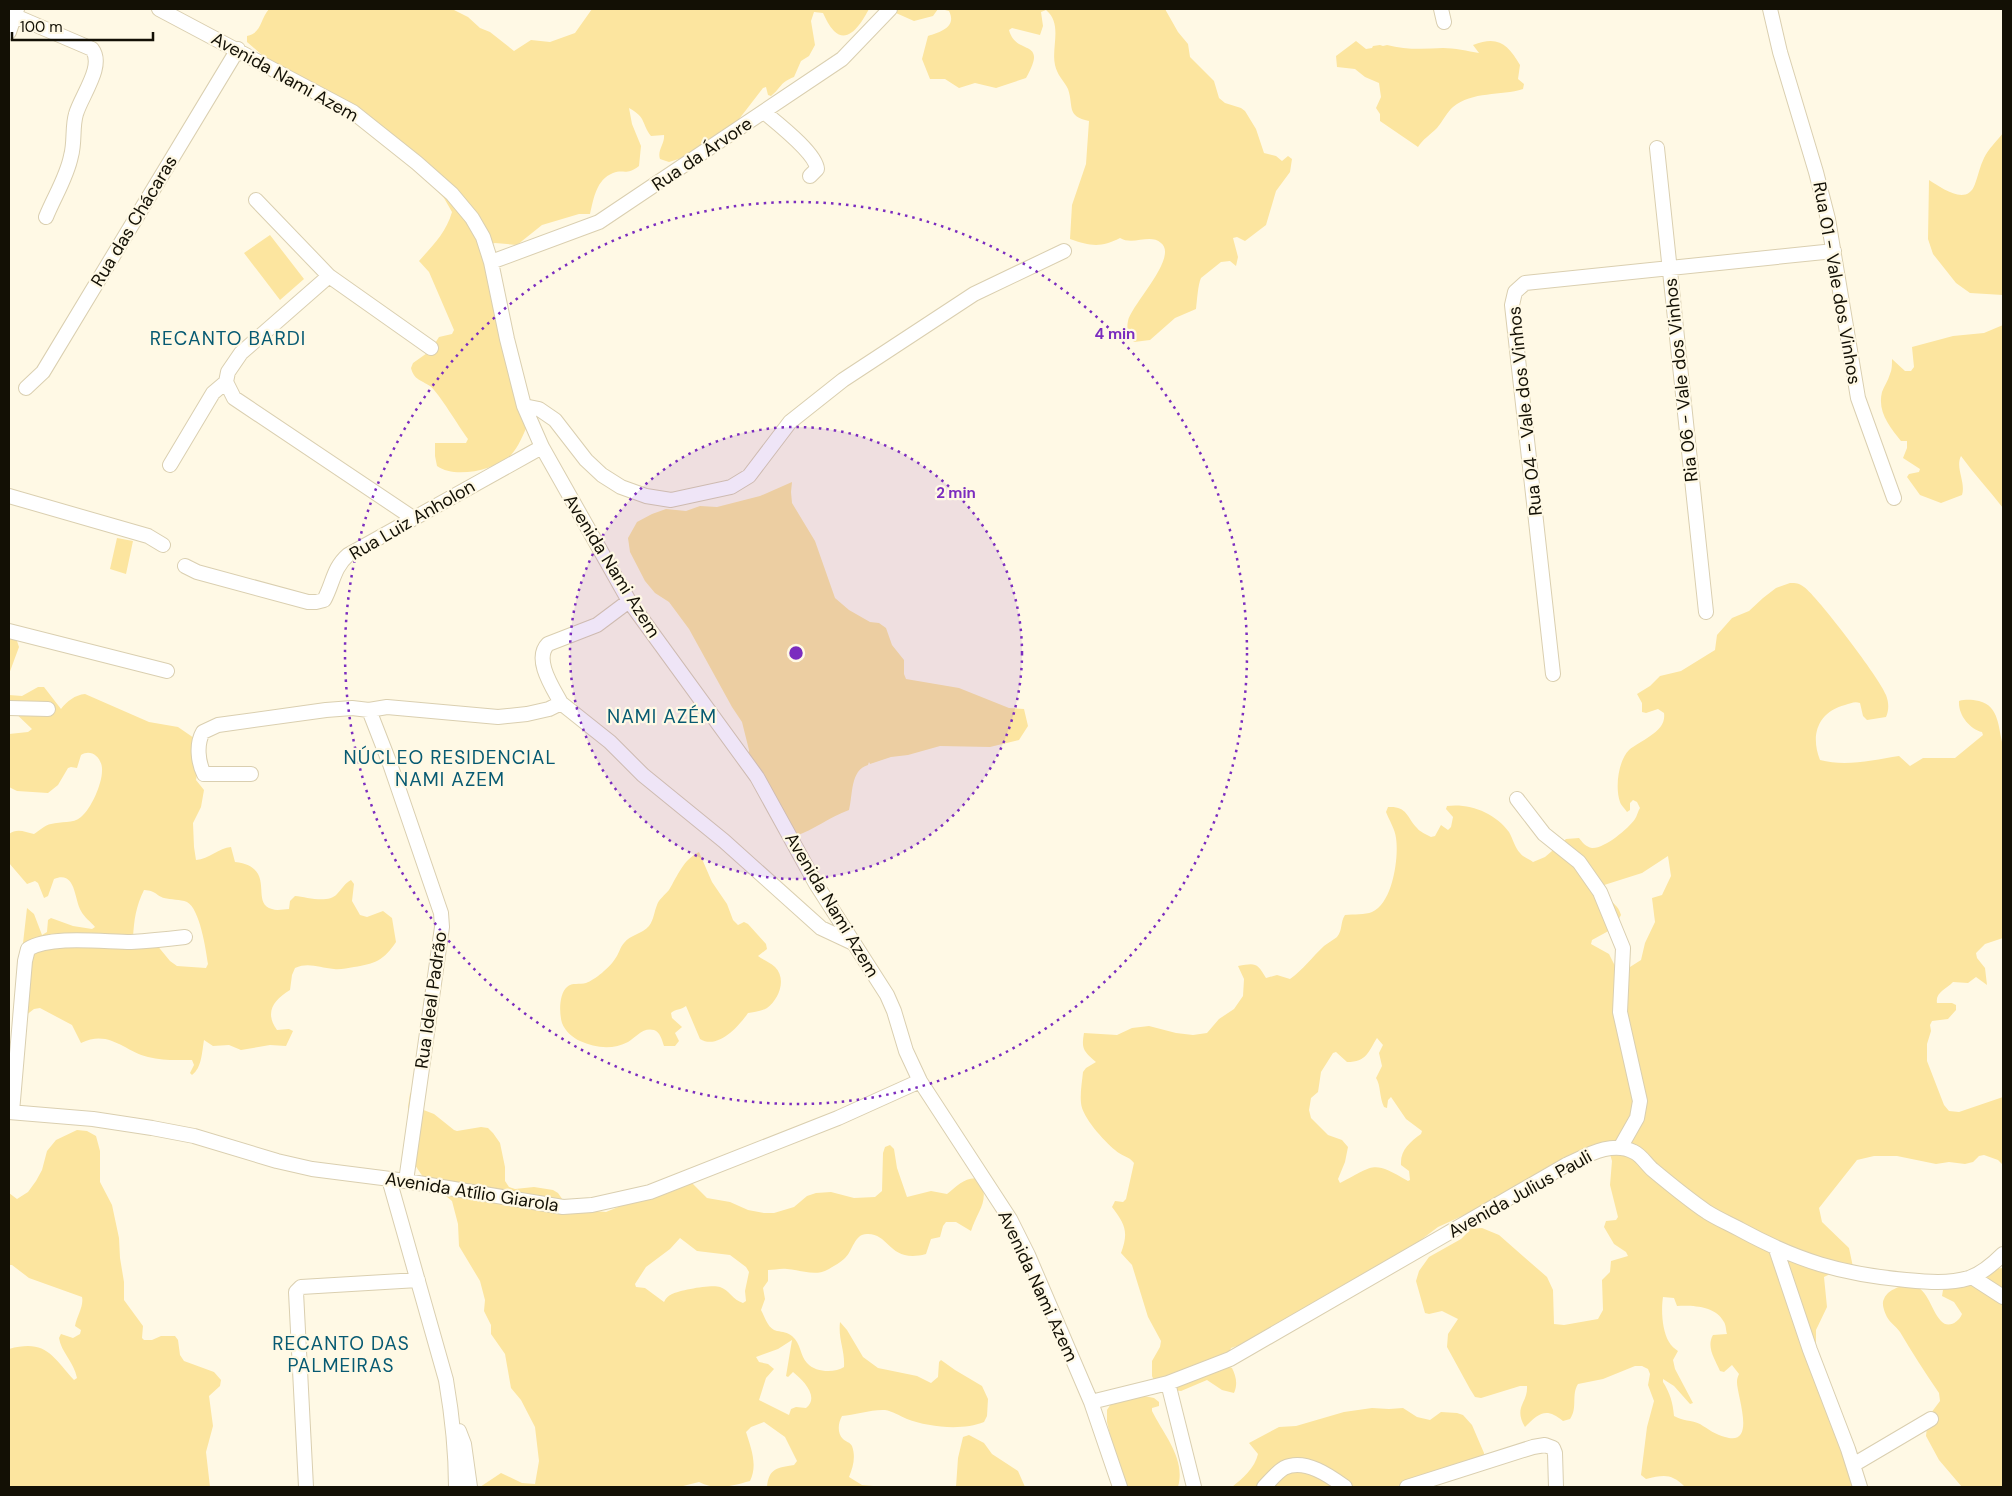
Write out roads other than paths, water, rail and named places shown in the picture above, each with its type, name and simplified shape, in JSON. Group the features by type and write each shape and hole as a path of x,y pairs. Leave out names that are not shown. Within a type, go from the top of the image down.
{"street":[{"name":"Avenida Nami Azem","path":"159,9 353,112 417,162 452,194 472,218 483,238 491,262 524,406 542,447 629,601 758,777 816,884 887,995 906,1051 920,1081 1010,1219 1028,1255 1091,1402 1120,1487"},
{"name":"Rua da Árvore","path":"491,262 599,222 842,59 890,9"},
{"name":"Rua 01 - Vale dos Vinhos","path":"1770,9 1780,52 1816,172 1834,251 1858,398 1894,498"},
{"path":"9,32 16,12 92,49 95,53 95,70 74,122 72,154 68,168 46,217"},
{"name":"Rua das Chácaras","path":"26,388 43,372 238,50"},
{"path":"764,112 806,151 816,163 817,169 810,176"},
{"name":"Ria 06 - Vale dos Vinhos","path":"1656,148 1706,612"},
{"path":"256,200 329,276 431,348"},
{"path":"524,406 539,409 555,420 586,460 602,475 621,487 646,496 671,500 730,488 749,476 790,422 844,380 974,294 1064,251"},
{"name":"Rua 04 - Vale dos Vinhos","path":"1553,674 1512,304 1518,288 1525,283 1834,251"},
{"path":"329,276 241,353 228,372 226,382 234,398 413,518"},
{"path":"170,465 213,393 226,382"},
{"name":"Rua Luiz Anholon","path":"185,566 197,572 308,602 324,600 329,591 335,570 348,555 542,447"},
{"path":"9,496 148,536 162,546"},
{"path":"629,601 598,625 548,644 544,648 542,658 546,672 561,703 610,742 642,775 724,841 821,928 854,943"},
{"path":"9,631 167,671"},
{"path":"251,774 204,774 199,764 199,743 204,732 218,725 314,711 352,708 368,710 387,707 498,716 527,714 549,709 561,703"},
{"path":"9,708 48,709"},
{"name":"Rua Ideal Padrão","path":"368,710 390,764 441,913 442,927 406,1182"},
{"path":"1517,798 1544,834 1579,862 1600,892 1623,948 1620,1012 1640,1101 1637,1118 1620,1148 1634,1152 1677,1190 1709,1213 1776,1249 1845,1272 1880,1278 1928,1282 1955,1281 1972,1277 2003,1254"},
{"path":"10,1112 25,961 28,949 36,944 57,941 134,942 185,937"},
{"name":"Avenida Atílio Giarola","path":"10,1112 93,1119 160,1130 194,1136 312,1169 390,1179 563,1207 592,1205 650,1192 838,1118 920,1081"},
{"name":"Avenida Julius Pauli","path":"1091,1402 1168,1383 1230,1359 1566,1165 1593,1152 1606,1148 1620,1148"},
{"path":"390,1179 443,1370 451,1411 456,1487"},
{"path":"1776,1249 1810,1350 1860,1487"},
{"path":"1972,1277 2003,1297"},
{"path":"306,1487 297,1290 301,1287 418,1280"},
{"path":"1168,1383 1194,1487"},
{"path":"451,1411 464,1444 470,1487"},
{"path":"1853,1465 1931,1419"},
{"path":"1407,1487 1533,1447 1545,1445 1553,1448 1555,1452 1556,1487"},
{"path":"1264,1487 1285,1468 1297,1466 1312,1468 1345,1487"}],"district":[{"name":"RECANTO BARDI","path":"228,338"},
{"name":"NAMI AZÉM","path":"662,716"},
{"name":"NÚCLEO RESIDENCIAL NAMI AZEM","path":"450,768"},
{"name":"RECANTO DAS PALMEIRAS","path":"341,1354"}]}
